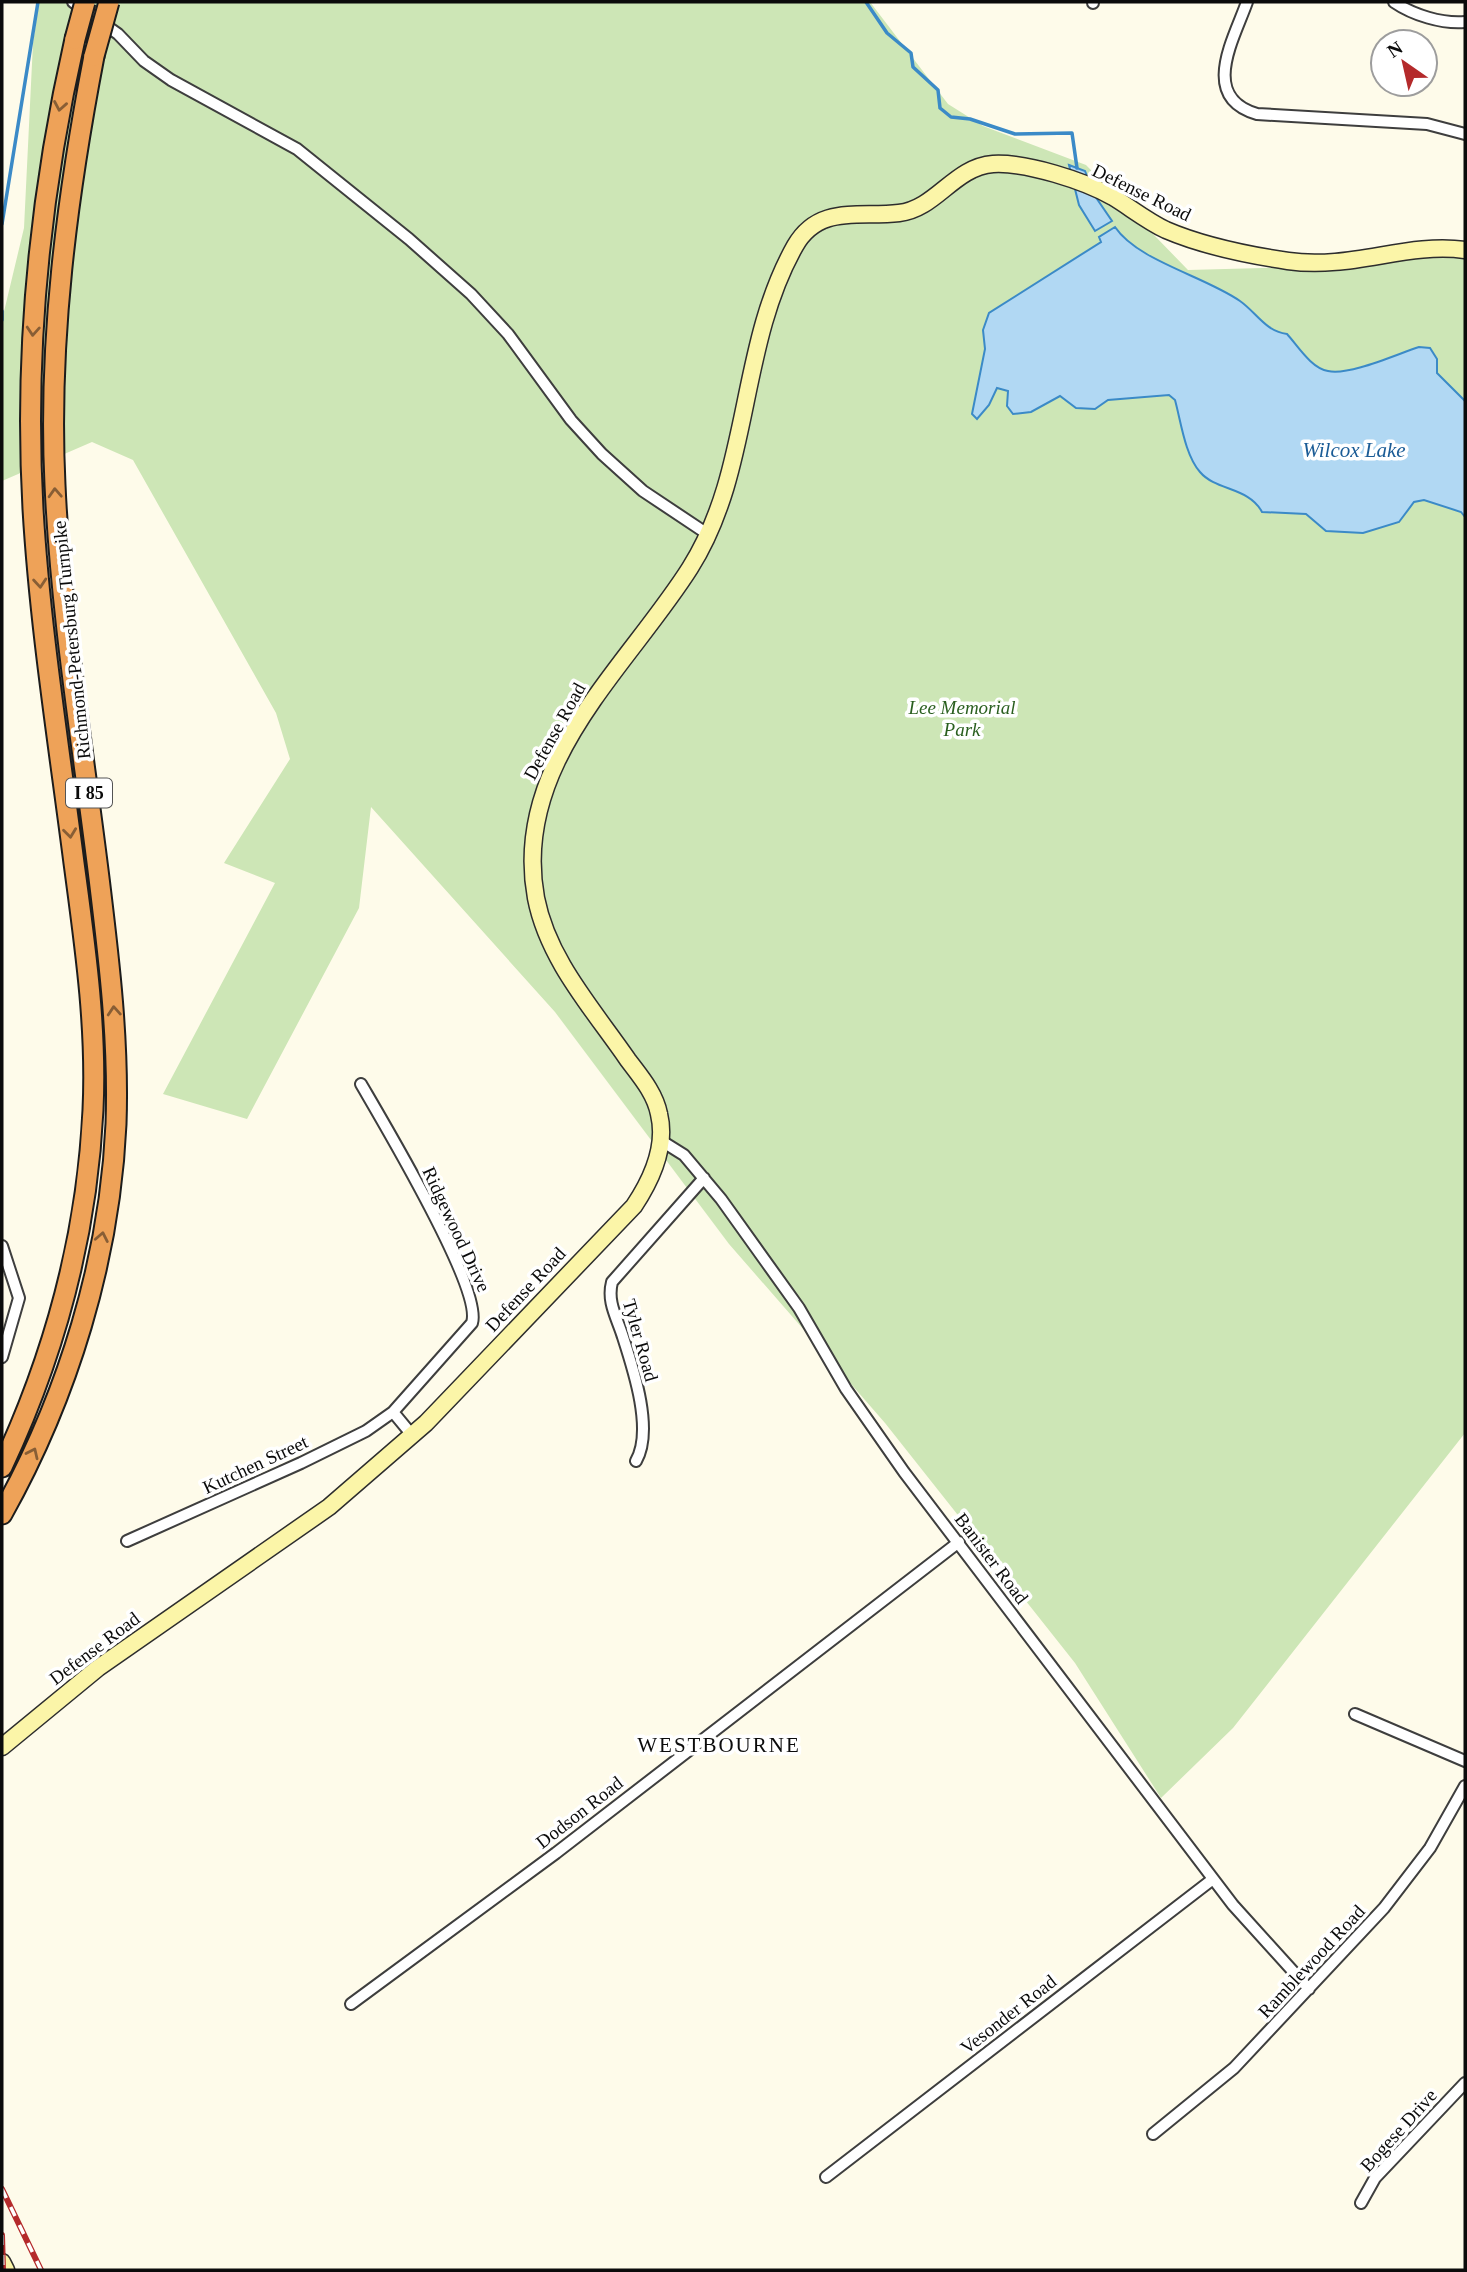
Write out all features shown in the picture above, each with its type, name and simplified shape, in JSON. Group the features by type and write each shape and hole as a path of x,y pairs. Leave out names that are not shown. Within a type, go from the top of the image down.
{"highway":[{"name":"Richmond-Petersburg Turnpike","path":"2,1467 38,1383 65,1295 85,1198 93,1106 91,1007 40,587 31,433 32,361 42,230 62,96 85,2"},
{"name":"Richmond-Petersburg Turnpike","path":"2,1514 39,1440 79,1334 103,1234 116,1125 114,1016 64,593 55,482 54,390 59,293 74,170 94,55 109,2"}],"street":[{"path":"74,2 118,34 144,61 171,80 297,149 409,239 471,294 508,334 571,420 602,454 643,491 709,535"},
{"path":"1247,2 1223,70 1227,89 1240,107 1257,114 1427,124 1465,134"},
{"path":"1394,2 1420,15 1464,25"},
{"name":"Defense Road","path":"2,1748 98,1668 303,1527 412,1435 634,1206 651,1179 660,1140 659,1112 654,1099 568,974 552,946 536,897 532,847 539,805 559,757 600,690 678,587 709,535 731,478 756,350 784,268 799,239 826,218 858,212 901,213 916,208 959,176 981,166 1010,165 1056,175 1115,198 1171,232 1285,260 1316,264 1346,263 1420,250 1465,250"},
{"name":"Ridgewood Drive","path":"361,1084 401,1151 474,1308 470,1325 393,1412"},
{"name":"Banister Road","path":"660,1140 684,1155 704,1178 799,1308 877,1433 1213,1880 1270,1948 1309,1989"},
{"name":"Tyler Road","path":"636,1461 644,1433 633,1372 610,1300 612,1282 704,1178"},
{"path":"2,1246 19,1298 2,1357"},
{"path":"393,1412 412,1435"},
{"name":"Kutchen Street","path":"127,1541 312,1458 366,1431 393,1412"},
{"name":"Dodson Road","path":"351,2004 556,1853 959,1542"},
{"path":"1355,1714 1465,1761"},
{"name":"Ramblewood Road","path":"1153,2134 1234,2068 1408,1879 1448,1820 1465,1786"},
{"name":"Vesonder Road","path":"826,2177 1213,1880"},
{"name":"Bogese Drive","path":"1361,2203 1375,2178 1465,2083"},
{"path":"2,2262 6,2270"}],"green space":[{"name":"Lee Memorial Park","path":"39,2 870,2 948,104 983,126 1086,165 1188,270 1298,267 1465,248 1465,1433 1233,1728 1161,1798 1075,1663 885,1423 729,1244 555,1012 371,807 359,908 247,1119 163,1094 275,883 224,863 290,759 276,713 133,460 92,442 2,481 2,320 24,228 33,43"}],"water":[{"path":"1069,165 1085,171 1095,196 1112,221 1095,231 1079,205"},
{"name":"Wilcox Lake","path":"1115,227 1125,239 1155,259 1240,301 1267,325 1287,334 1310,361 1322,369 1337,372 1348,370 1419,347 1430,348 1437,359 1437,373 1465,401 1465,517 1461,512 1424,500 1414,502 1399,522 1363,533 1326,531 1306,514 1262,512 1249,498 1215,483 1200,472 1187,448 1175,400 1169,395 1108,400 1095,409 1076,408 1060,396 1031,412 1013,414 1007,406 1008,391 997,388 989,405 977,419 972,414 985,349 983,330 989,313 1101,242 1099,237"}],"waterway":[{"path":"2,224 38,2"},
{"path":"866,2 887,33 911,53 913,67 938,90 940,108 951,117 970,119 1015,134 1072,133 1077,168"},
{"path":"2,311 2,320"}],"railway":[{"path":"2,2189 41,2270"},
{"path":"2,2235 3,2270"}],"district":[{"name":"WESTBOURNE","path":"719,1745"}]}
